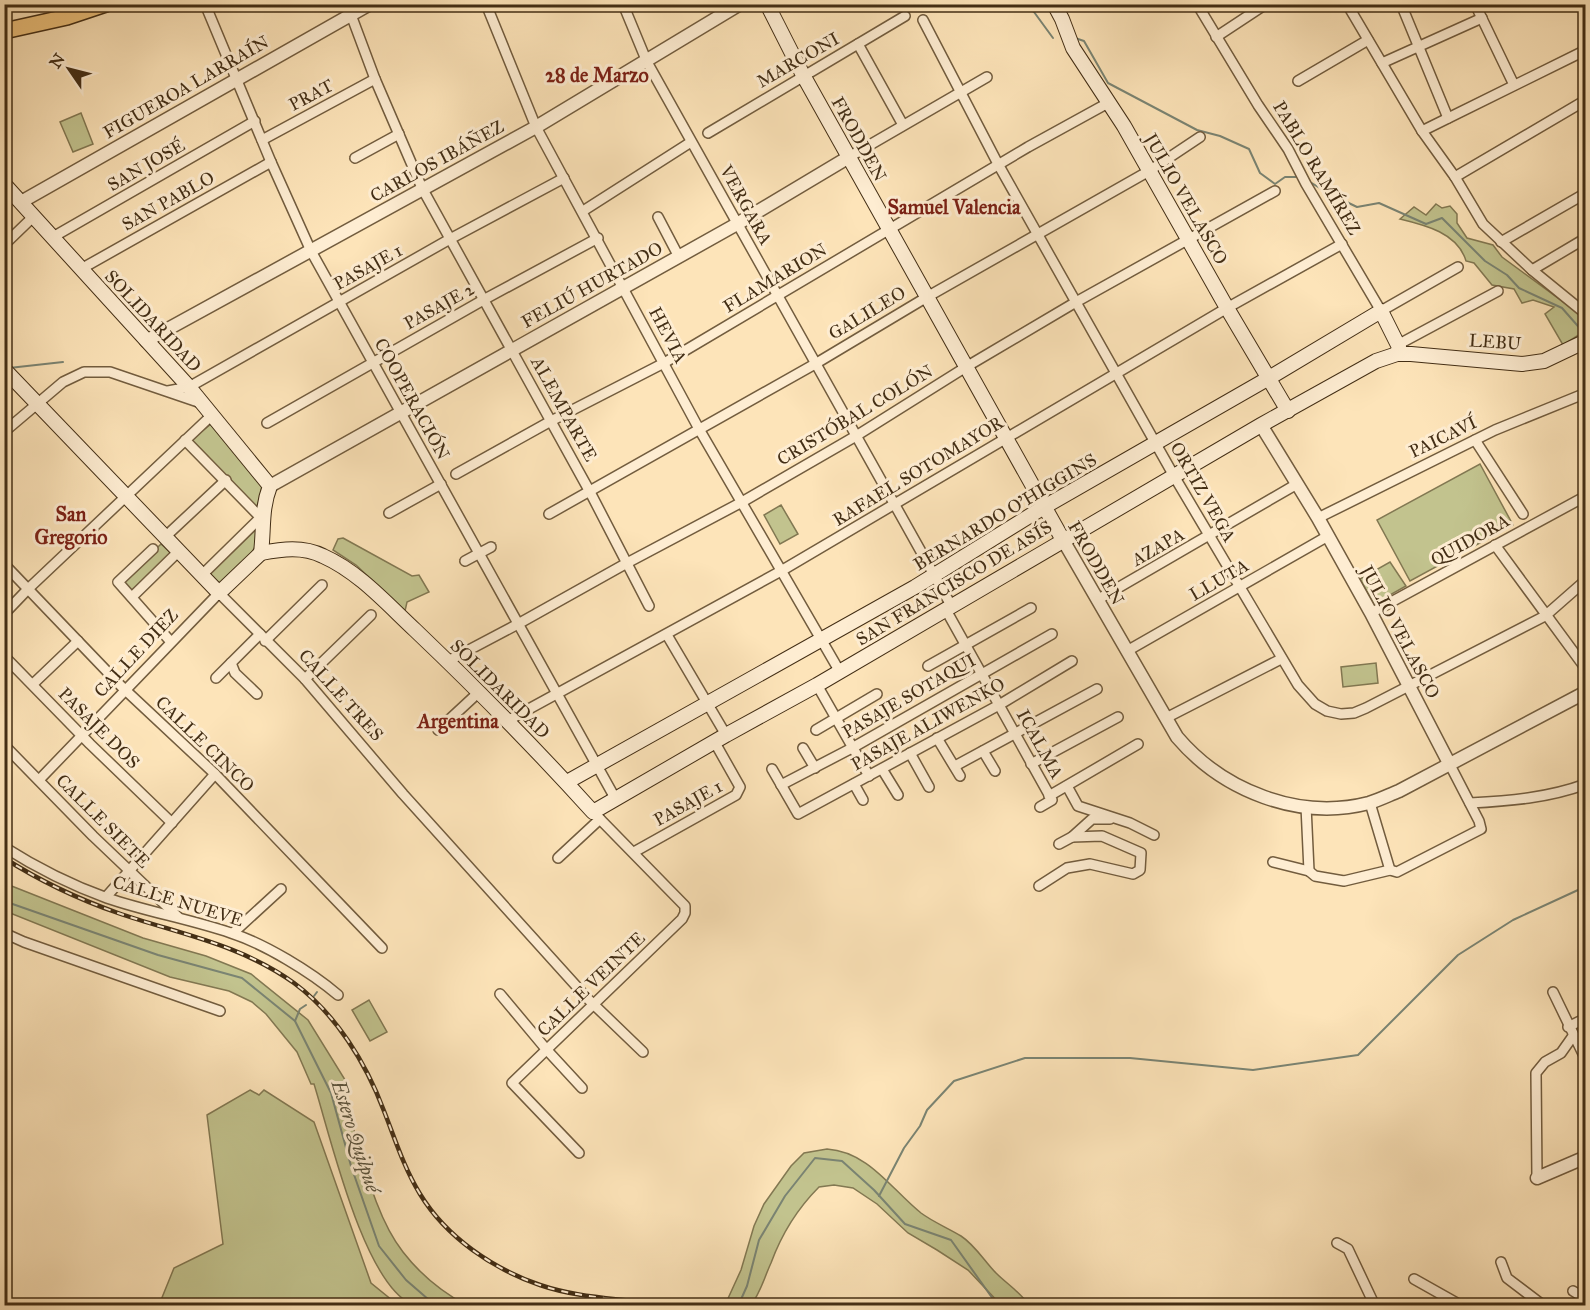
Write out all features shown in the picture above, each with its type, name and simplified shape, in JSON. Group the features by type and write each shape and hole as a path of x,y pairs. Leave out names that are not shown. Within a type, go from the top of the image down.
{"main road":[{"path":"4,23 77,4"},
{"path":"4,31 67,17 106,4"},
{"name":"FRODDEN","path":"767,4 803,75 1063,540"},
{"name":"JULIO VELASCO","path":"1054,4 1073,48 1149,171 1288,411"},
{"name":"SOLIDARIDAD","path":"4,184 189,387 270,486"},
{"name":"PABLO RAMÍREZ","path":"1381,311 1398,350"},
{"name":"BERNARDO O'HIGGINS","path":"567,782 707,702 821,641 1044,507 1381,311"},
{"name":"LEBU","path":"1398,350 1522,364 1544,361 1586,341"},
{"name":"SAN FRANCISCO DE ASÍS","path":"597,815 615,798 949,609 1261,424 1398,350"},
{"name":"CALLE TRES","path":"4,369 219,593"},
{"path":"261,553 265,500 270,486"},
{"name":"SOLIDARIDAD","path":"261,553 287,548 323,555 367,586 448,661 597,815"},
{"name":"CALLE DIEZ","path":"219,593 261,553"}],"street":[{"name":"COOPERACIÓN","path":"206,4 271,162 311,250 615,798"},
{"name":"FIGUEROA LARRAÍN","path":"21,202 237,79 349,10 370,4"},
{"name":"HEVIA","path":"486,4 536,127 598,238 699,429 840,672"},
{"name":"VERGARA","path":"623,4 647,62 896,505 934,575 949,609"},
{"name":"CARLOS IBÁÑEZ","path":"146,341 536,127 740,4"},
{"name":"PABLO RAMÍREZ","path":"1197,4 1288,149 1297,169 1381,311"},
{"path":"1216,37 1266,4"},
{"path":"1347,4 1422,131 1455,177 1483,224 1532,270 1586,314"},
{"path":"1401,4 1448,118"},
{"path":"1382,63 1417,47 1488,4"},
{"name":"ALEMPARTE","path":"349,10 375,80 422,189 513,350 649,606"},
{"path":"1478,10 1514,86"},
{"name":"MARCONI","path":"708,133 905,16"},
{"name":"ORTIZ VEGA","path":"922,20 998,165 1209,537 1281,659 1306,696 1315,704 1327,711 1341,714 1354,712 1409,687 1545,616 1586,580"},
{"path":"1298,81 1368,40"},
{"path":"858,44 903,125"},
{"path":"1422,131 1586,50"},
{"name":"FELIÚ HURTADO","path":"270,486 737,224 849,156 987,77"},
{"name":"PRAT","path":"262,140 375,80"},
{"path":"1455,177 1586,100"},
{"name":"FLAMARION","path":"456,474 551,421 664,363 998,165 1108,103"},
{"name":"SAN JOSÉ","path":"53,237 255,121"},
{"path":"355,158 399,134"},
{"name":"GALILEO","path":"549,514 1149,171 1200,137"},
{"path":"583,212 691,142"},
{"name":"SAN PABLO","path":"81,269 271,162"},
{"name":"PASAJE 1","path":"168,391 189,387 450,239 564,178"},
{"name":"CRISTÓBAL COLÓN","path":"448,661 627,562 742,502 856,436 1076,302 1275,191"},
{"path":"1502,242 1586,193"},
{"path":"4,245 34,216"},
{"path":"658,217 679,257"},
{"name":"PASAJE 2","path":"267,423 485,299 598,238"},
{"path":"1532,270 1586,238"},
{"name":"RAFAEL SOTOMAYOR","path":"507,721 781,571 1227,308 1342,244"},
{"name":"BERNARDO O'HIGGINS","path":"1381,311 1458,267"},
{"name":"SAN FRANCISCO DE ASÍS","path":"1398,350 1402,342 1498,291"},
{"path":"4,432 63,382 93,371 110,372 203,404"},
{"name":"PAICAVÍ","path":"1318,518 1474,440 1586,393"},
{"path":"4,614 212,415"},
{"name":"JULIO VELASCO","path":"1261,424 1318,518 1371,613 1470,803 1481,829 1397,872 1390,870"},
{"path":"185,440 263,520"},
{"path":"1474,440 1523,514"},
{"path":"165,537 226,480"},
{"path":"389,513 441,484"},
{"name":"AZAPA","path":"1097,600 1297,484"},
{"name":"QUIDORA","path":"1371,613 1586,496"},
{"path":"202,575 257,521 263,520"},
{"name":"LLUTA","path":"1127,651 1328,536"},
{"name":"FRODDEN","path":"1063,540 1166,718 1186,748 1228,780 1255,795 1306,806 1349,806 1370,803 1450,765 1586,692"},
{"path":"1495,545 1586,669"},
{"path":"465,561 491,548"},
{"path":"153,549 118,582 171,642"},
{"path":"132,597 179,551"},
{"name":"CALLE CINCO","path":"4,564 126,691 215,774 382,948"},
{"path":"216,678 322,585"},
{"name":"CALLE TRES","path":"219,593 305,679 506,909 595,1005 643,1052"},
{"name":"CALLE DIEZ","path":"39,780 219,593"},
{"path":"927,666 1031,608"},
{"name":"ICALMA","path":"949,609 981,674 1051,798"},
{"path":"305,679 371,615"},
{"name":"PASAJE SOTAQUI","path":"781,785 852,748 1052,634"},
{"path":"667,635 707,702 720,738"},
{"path":"33,684 78,641"},
{"name":"PASAJE DOS","path":"4,656 172,823"},
{"path":"1166,718 1281,659"},
{"name":"PASAJE ALIWENKO","path":"781,785 798,814 999,705 1072,661"},
{"path":"231,663 235,673 257,694"},
{"path":"817,685 869,776"},
{"path":"955,766 1097,689"},
{"path":"438,730 478,692"},
{"path":"816,730 877,694"},
{"path":"1031,764 1118,717"},
{"name":"PASAJE 1","path":"634,852 740,791 720,738"},
{"path":"938,738 960,776"},
{"path":"1040,807 1067,786 1138,744"},
{"name":"CALLE SIETE","path":"4,746 129,872 179,918"},
{"path":"803,748 815,768"},
{"path":"982,751 995,771"},
{"path":"910,753 929,787"},
{"path":"882,769 898,795"},
{"path":"772,770 781,785"},
{"path":"106,897 215,774"},
{"path":"854,784 863,800"},
{"path":"1470,803 1563,793 1586,784"},
{"path":"1067,786 1078,806 1116,818 1154,835"},
{"path":"1273,862 1309,871 1315,876 1344,881 1390,870 1370,803"},
{"path":"1306,806 1309,871"},
{"path":"558,858 597,815"},
{"name":"SOLIDARIDAD","path":"597,815 685,906"},
{"path":"1059,844 1072,837 1092,819 1116,818"},
{"path":"1039,886 1067,868 1090,864 1133,874 1140,870 1141,853 1102,836 1072,837"},
{"name":"CALLE NUEVE","path":"4,847 54,877 106,897 233,933 260,945 319,979 338,995"},
{"path":"233,933 281,889"},
{"name":"CALLE VEINTE","path":"579,1153 513,1083 682,919 685,906"},
{"path":"4,933 220,1011"},
{"path":"1553,992 1570,1032 1586,1060"},
{"path":"500,994 582,1088"},
{"path":"1586,1018 1570,1032 1561,1053 1545,1062 1536,1073 1537,1178 1586,1156"},
{"path":"1337,1243 1348,1249 1375,1305"},
{"path":"1501,1262 1507,1278 1544,1305"},
{"path":"1414,1279 1462,1305"},
{"path":"1573,1291 1586,1299"}],"green space":[{"path":"81,113 93,144 73,152 60,122"},
{"path":"1436,204 1442,208 1450,206 1457,214 1457,223 1467,238 1493,245 1502,257 1585,318 1585,331 1563,345 1545,314 1554,307 1533,300 1522,303 1514,289 1492,285 1474,263 1466,261 1456,243 1448,237 1420,224 1400,219 1414,207 1426,215"},
{"path":"211,424 262,485 257,506 252,505 190,441"},
{"path":"1480,464 1513,525 1410,581 1377,520"},
{"path":"781,505 798,534 780,544 764,515"},
{"path":"259,523 255,547 249,557 223,583 219,583 208,573"},
{"path":"343,538 412,576 419,575 429,592 407,602 405,611 356,565 333,550 338,539"},
{"path":"161,544 173,555 132,595 121,583"},
{"path":"1390,562 1406,586 1374,604 1360,579"},
{"path":"1376,663 1378,683 1343,687 1341,667"},
{"path":"4,883 143,938 206,956 251,974 308,1020 347,1083 338,1083 373,1192 394,1239 424,1275 466,1305 411,1304 394,1290 378,1267 350,1205 314,1084 311,1084 297,1052 266,1014 252,1002 229,991 170,977 5,911"},
{"path":"369,1000 387,1032 370,1041 352,1010"},
{"path":"250,1090 259,1095 264,1090 314,1122 371,1283 398,1305 155,1305 161,1300 174,1268 223,1244 207,1115"},
{"path":"827,1149 842,1152 867,1164 921,1213 961,1236 1029,1305 1001,1305 968,1270 908,1233 877,1204 853,1188 834,1185 819,1187 797,1213 780,1242 760,1290 751,1305 725,1305 741,1270 754,1226 764,1204 791,1166 804,1153"}],"waterway":[{"path":"1022,4 1034,12 1053,38"},
{"path":"1075,38 1084,41 1108,83 1197,130 1220,136 1249,149 1260,173 1275,184 1285,177 1299,177"},
{"path":"1310,182 1357,207 1379,203 1426,224 1442,218 1485,261 1507,275 1519,288 1562,308 1584,333"},
{"path":"9,368 63,362"},
{"path":"879,1196 927,1110 954,1081 1025,1058 1130,1058 1253,1070 1358,1055 1458,955 1513,920 1578,890 1586,883"},
{"name":"Estero Quilpué","path":"4,901 158,955 242,978 295,1021 331,1093 351,1166 379,1246 406,1280 436,1306"},
{"path":"314,996 317,992"},
{"path":"295,1021 300,1009 306,1005"},
{"name":"Estero Quilpué","path":"738,1306 747,1286 759,1240 785,1196 815,1158 842,1161 874,1190 905,1224 951,1240 998,1306"}],"railway":[{"path":"4,858 45,882 88,902 231,949 273,970 309,995 336,1024 359,1058 377,1093 404,1164 420,1194 443,1224 488,1261 522,1278 555,1290 665,1306"}],"district":[{"name":"28 de Marzo","path":"597,75"},
{"name":"Samuel Valencia","path":"954,207"},
{"name":"San Gregorio","path":"71,526"},
{"name":"Argentina","path":"458,721"}]}
